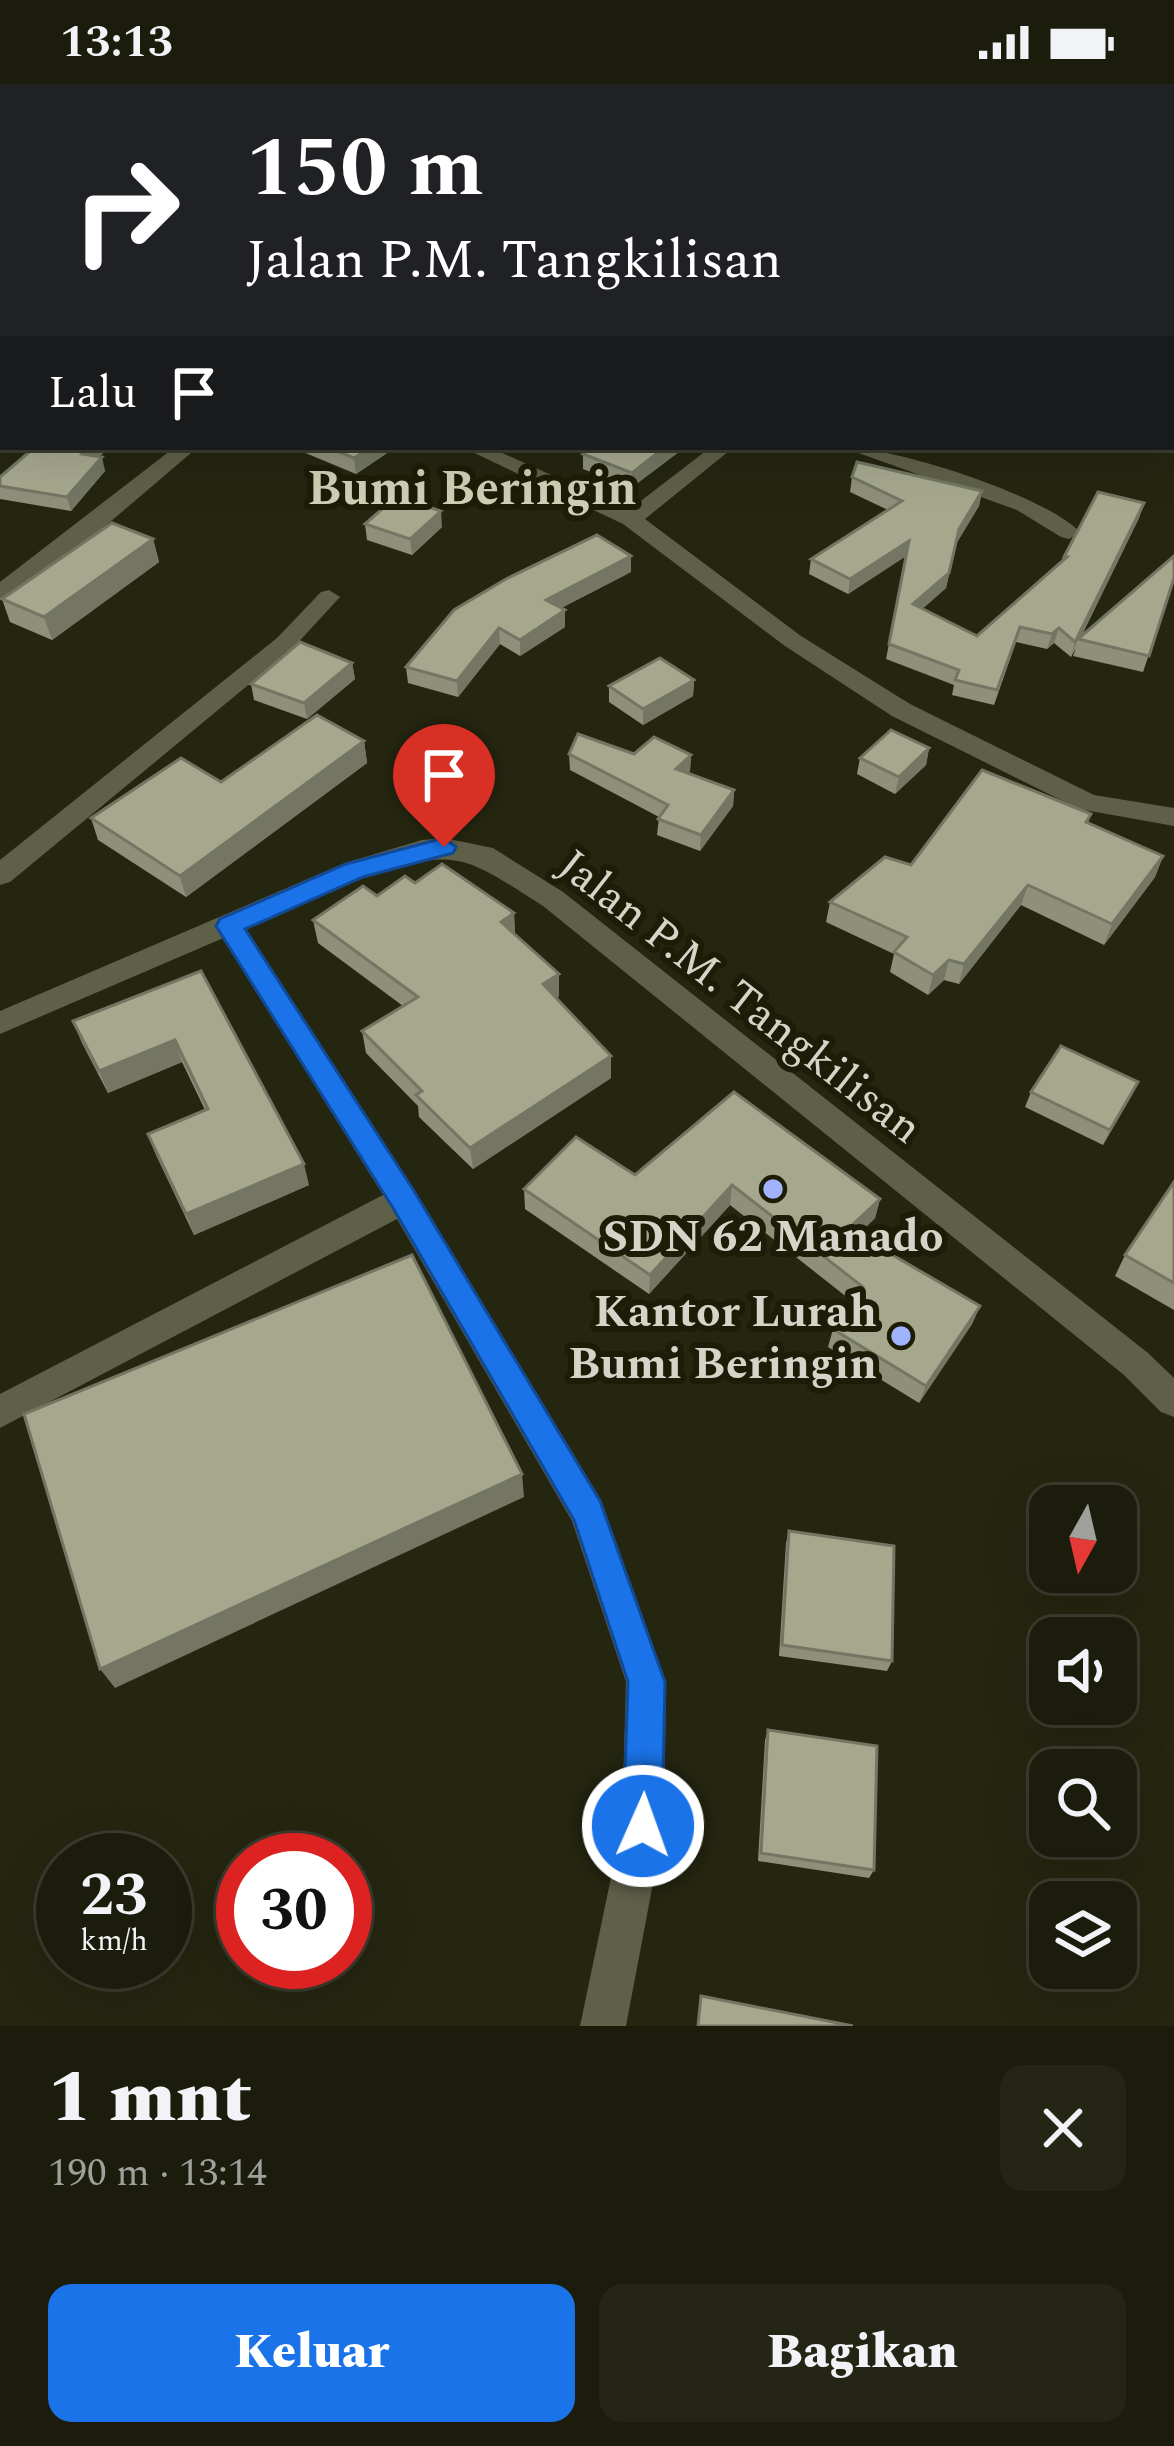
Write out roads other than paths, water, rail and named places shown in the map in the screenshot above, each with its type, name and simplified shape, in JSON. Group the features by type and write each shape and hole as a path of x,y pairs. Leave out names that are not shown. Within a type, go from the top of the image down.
{"street":[{"path":"0,593 81,536 184,450"},
{"path":"479,450 631,518 793,641 901,710 1088,803 1174,817"},
{"path":"631,518 720,450"},
{"path":"861,450 1025,505 1069,532"},
{"path":"0,875 285,643 329,597"},
{"name":"Jalan P.M. Tangkilisan","path":"0,1023 355,870 422,849 444,847 483,855 553,898 1136,1364 1174,1401"},
{"path":"229,926 403,1199 588,1513 646,1682 643,1826 603,2026"},
{"path":"0,1412 403,1199"}],"place":[{"name":"SDN 62 Manado","path":"773,1189"},
{"name":"Kantor Lurah Bumi Beringin","path":"901,1336"}],"district":[{"name":"Bumi Beringin","path":"472,487"}]}
